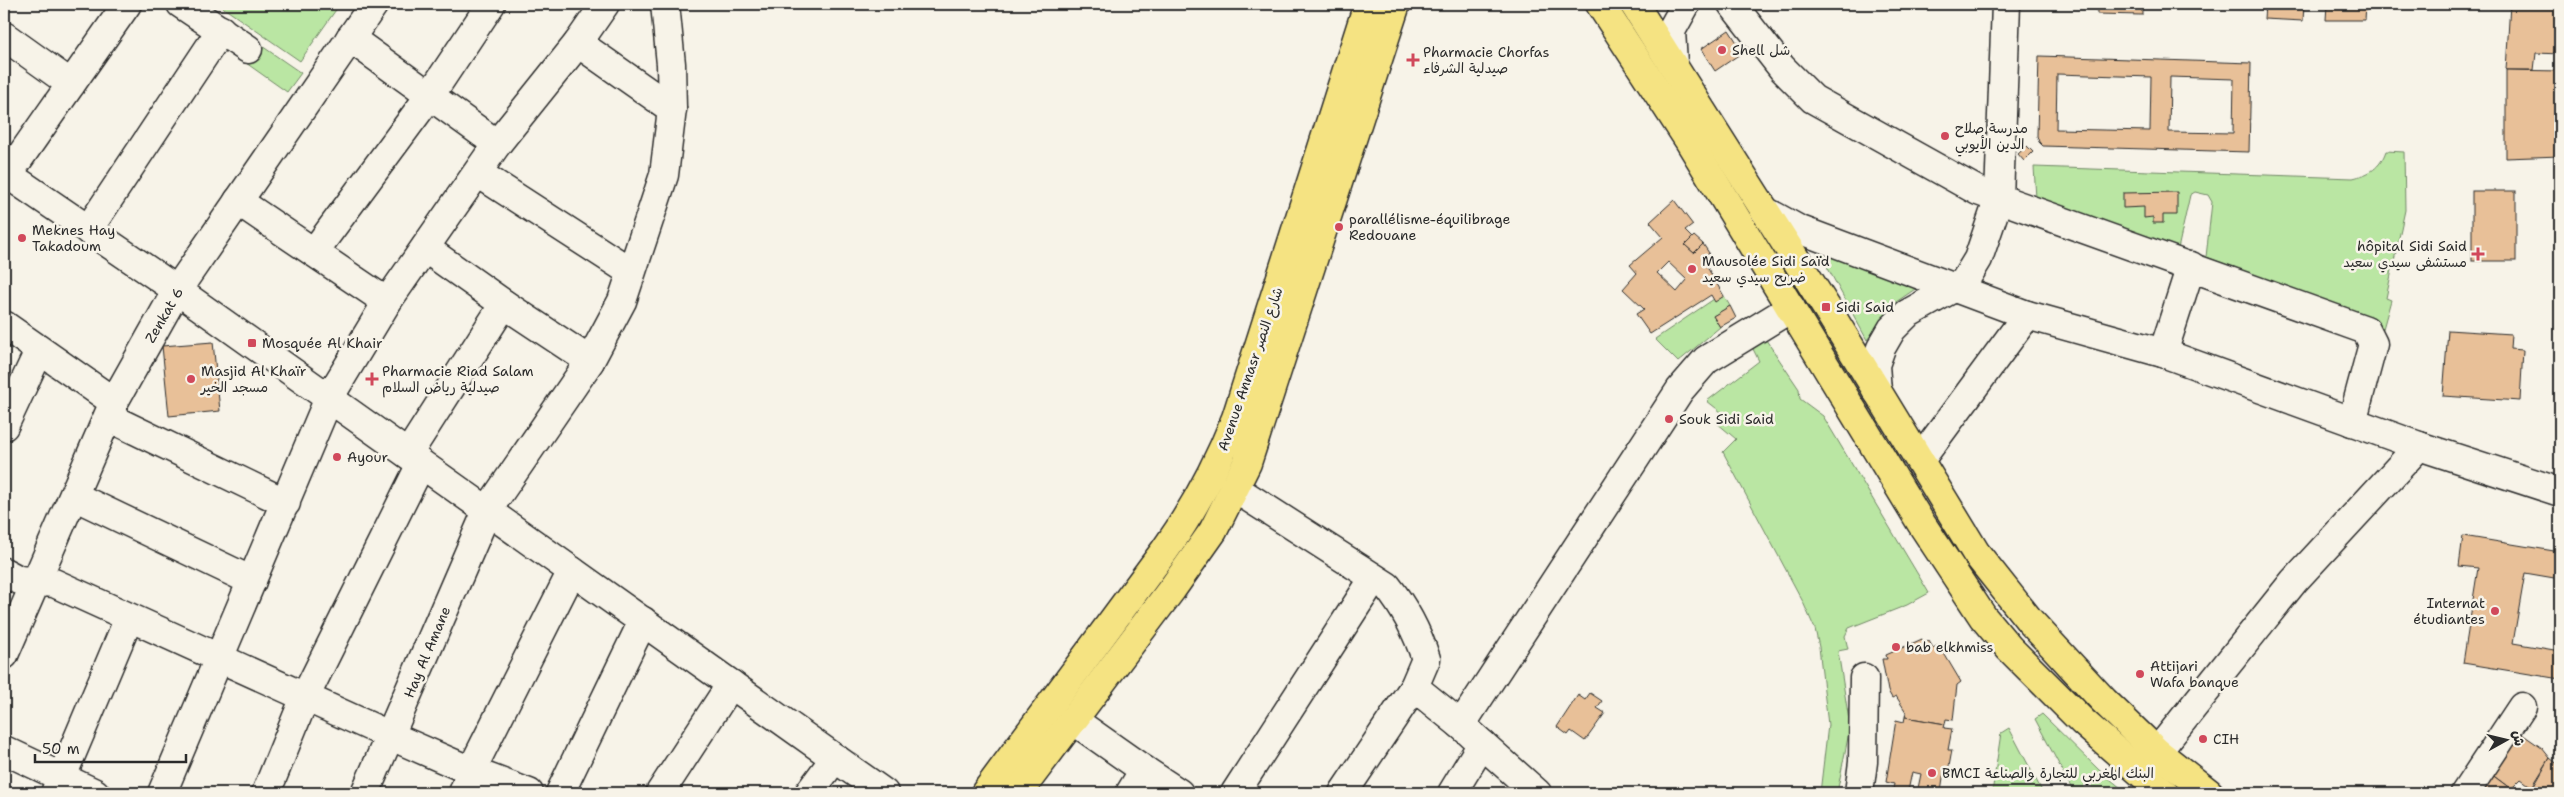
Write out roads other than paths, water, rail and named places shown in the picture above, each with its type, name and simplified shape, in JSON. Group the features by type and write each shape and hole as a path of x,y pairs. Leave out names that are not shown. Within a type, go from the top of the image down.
{"main road":[{"name":"Avenue Annasr شارع النصر","path":"985,793 1166,550 1192,513 1219,461 1236,418 1368,4"},
{"name":"Avenue Annasr شارع النصر","path":"1018,793 1172,589 1212,531 1247,463 1396,4"},
{"path":"1600,4 1688,139 1921,523 1983,617 2009,648 2083,722 2164,793"},
{"path":"1634,4 1766,212 1976,553 2030,622 2104,701 2157,752 2209,793"}],"street":[{"path":"127,4 5,176 177,290 884,793"},
{"path":"181,4 248,49"},
{"name":"Zenkat 6","path":"4,655 111,409 177,290 374,4"},
{"path":"314,252 431,94 491,4"},
{"path":"162,793 329,398 387,302 497,144 578,43 604,4"},
{"name":"Hay Al Amane","path":"365,793 487,511 590,361 622,301 664,175 672,109 671,64 665,4"},
{"path":"1673,64 1671,31 1686,4"},
{"path":"1732,4 1782,68 1813,99 1978,191 2366,330 2373,344 2352,422"},
{"path":"1877,391 1875,365 1881,348 1892,329 1906,314 1925,302 1958,288 1972,272 1999,198 2006,4"},
{"path":"88,230 221,30"},
{"path":"4,36 71,84"},
{"path":"350,38 431,94 497,144"},
{"path":"578,43 672,109"},
{"path":"478,173 631,272"},
{"path":"238,201 387,302"},
{"path":"1766,212 1798,229 2027,314 2163,353 2419,446 2560,492"},
{"path":"425,248 504,304 590,361"},
{"path":"2163,353 2191,266"},
{"path":"266,793 306,697 415,459 504,304"},
{"path":"1461,725 1680,390 1706,360 1791,308"},
{"path":"1920,460 2027,314"},
{"path":"4,325 111,409 286,503"},
{"path":"4,426 39,351"},
{"path":"2157,752 2294,581 2419,446"},
{"path":"1234,488 1387,586 1395,596 1421,645 1426,659 1414,687 1343,793"},
{"path":"74,496 252,582"},
{"path":"467,782 572,571"},
{"path":"4,572 19,580 54,583 218,659 306,697 391,736 467,782 529,793"},
{"path":"1236,793 1374,578"},
{"path":"59,785 129,618"},
{"path":"560,793 643,622"},
{"path":"1859,793 1863,762 1864,678"},
{"path":"660,793 731,684"},
{"path":"1414,687 1461,725 1537,793"},
{"path":"2465,793 2522,707"},
{"path":"1073,720 1179,793"},
{"path":"1452,793 1482,744"},
{"path":"4,750 59,785 95,793"},
{"path":"809,793 835,758"},
{"path":"1130,793 1144,770"}],"place":[{"name":"Shell شل","path":"1722,50"},
{"name":"Pharmacie Chorfas صيدلية الشرفاء","path":"1413,60"},
{"name":"مدرسة صلاح الدين الأيوبي","path":"1945,136"},
{"name":"parallélisme-équilibrage Redouane","path":"1339,227"},
{"name":"Meknes Hay Takadoum","path":"22,238"},
{"name":"hôpital Sidi Said مستشفى سيدي سعيد","path":"2478,254"},
{"name":"Mausolée Sidi Saïd ضريح سيدي سعيد","path":"1692,269"},
{"name":"Sidi Said","path":"1826,307"},
{"name":"Mosquée Al Khair","path":"252,343"},
{"name":"Masjid Al Khaïr مسجد الخير","path":"191,379"},
{"name":"Pharmacie Riad Salam صيدلية رياض السلام","path":"372,379"},
{"name":"Souk Sidi Said","path":"1669,419"},
{"name":"Ayour","path":"337,457"},
{"name":"Internat étudiantes","path":"2495,611"},
{"name":"bab elkhmiss","path":"1896,647"},
{"name":"Attijari Wafa banque","path":"2140,674"},
{"name":"CIH","path":"2203,739"},
{"name":"BMCI البنك المغربي للتجارة والصناعة","path":"1932,773"}]}
